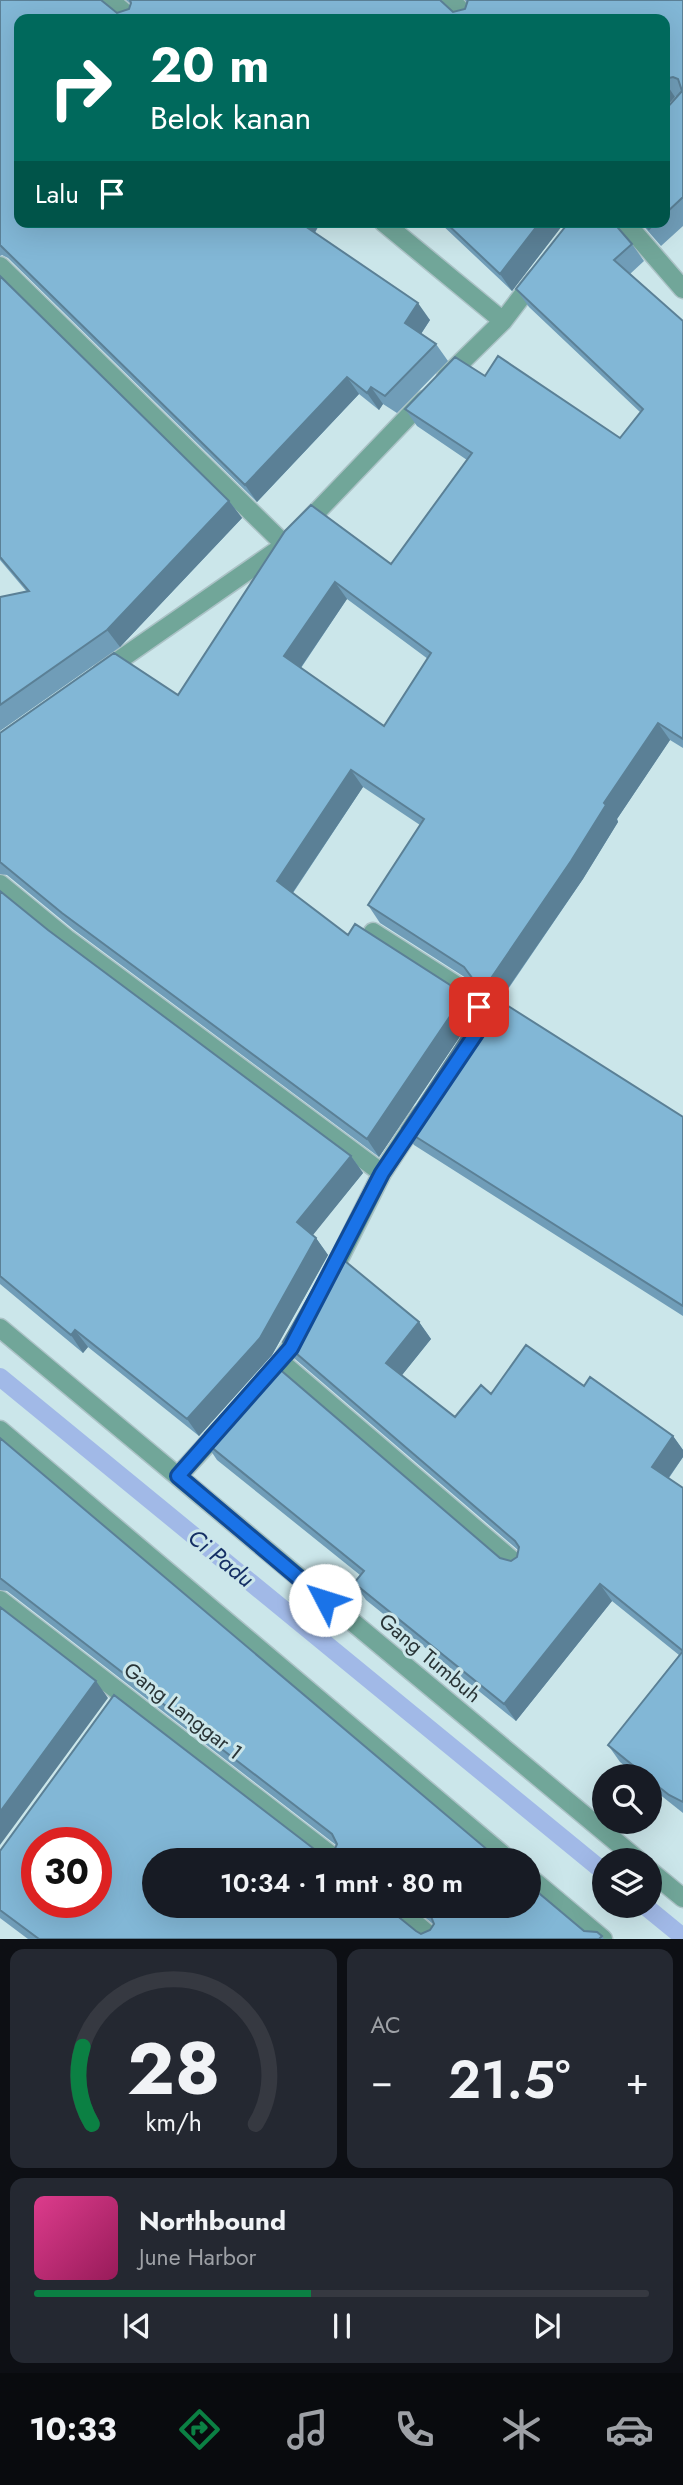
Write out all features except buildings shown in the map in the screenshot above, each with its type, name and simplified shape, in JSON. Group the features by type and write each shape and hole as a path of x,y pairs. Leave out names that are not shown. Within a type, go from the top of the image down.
{"street":[{"path":"110,0 126,14"},
{"path":"451,0 464,14"},
{"path":"390,228 503,321"},
{"path":"630,228 683,289"},
{"path":"0,266 285,545"},
{"path":"91,680 285,545 503,321 545,266"},
{"path":"0,884 78,947 382,1173"},
{"path":"373,932 470,994 479,1007 483,1023 467,1046"},
{"path":"323,1289 382,1173 428,1103"},
{"path":"310,1313 277,1366 520,1567"},
{"name":"Gang Tumbuh","path":"0,1328 624,1848"},
{"path":"178,1476 238,1409"},
{"path":"0,1430 495,1848"},
{"name":"Gang Langgar 1","path":"0,1600 322,1848"},
{"path":"109,1715 125,1694"},
{"path":"662,1881 683,1898"},
{"path":"541,1887 603,1939"},
{"path":"410,1918 434,1939"}],"waterway":[{"name":"Ci Padu","path":"0,1377 592,1862"},
{"name":"Ci Padu","path":"660,1918 683,1937"}],"route":[{"path":"325,1600 178,1476 291,1348 382,1173 483,1023 479,1007"}]}
